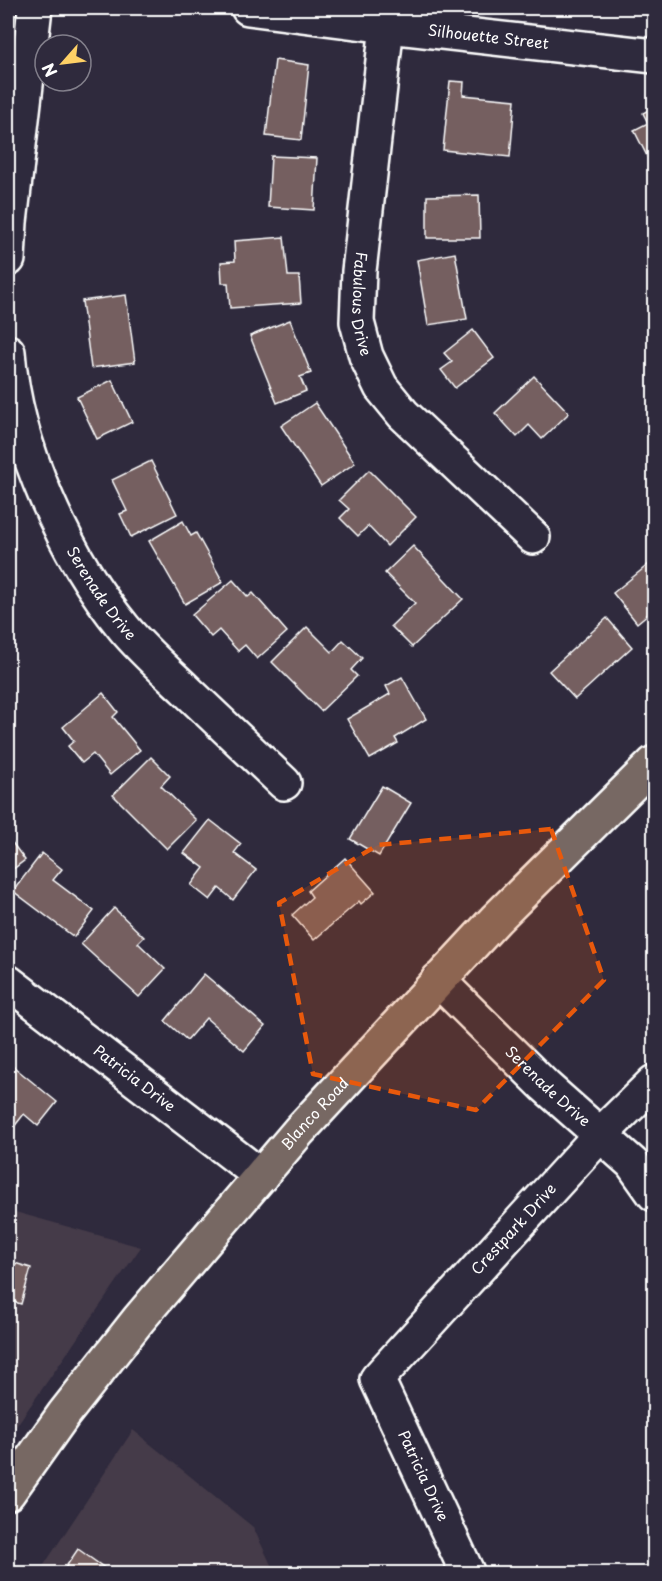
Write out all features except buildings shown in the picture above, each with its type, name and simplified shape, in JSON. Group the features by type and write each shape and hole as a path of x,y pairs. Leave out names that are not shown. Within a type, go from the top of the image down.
{"main road":[{"name":"Blanco Road","path":"8,1493 64,1414 139,1318 299,1131 438,980 654,763"}],"street":[{"path":"8,259 10,222 35,8"},
{"name":"Silhouette Street","path":"248,8 388,17 654,56"},
{"name":"Fabulous Drive","path":"388,17 359,271 357,322 366,356 381,387 403,414 533,537"},
{"name":"Serenade Drive","path":"8,352 19,418 39,481 67,543 93,585 125,629 284,783"},
{"name":"Serenade Drive","path":"438,980 545,1086 632,1163 654,1194"},
{"name":"Patricia Drive","path":"8,982 261,1176"},
{"name":"Crestpark Drive","path":"377,1378 600,1135 654,1082"},
{"name":"Patricia Drive","path":"377,1378 468,1574"}],"highlighted area":[{"path":"551,829 604,980 476,1110 313,1074 279,903 378,845"}],"shaded area":[{"path":"8,1210 141,1247 8,1438"},
{"path":"133,1430 253,1527 275,1573 38,1574"}]}
